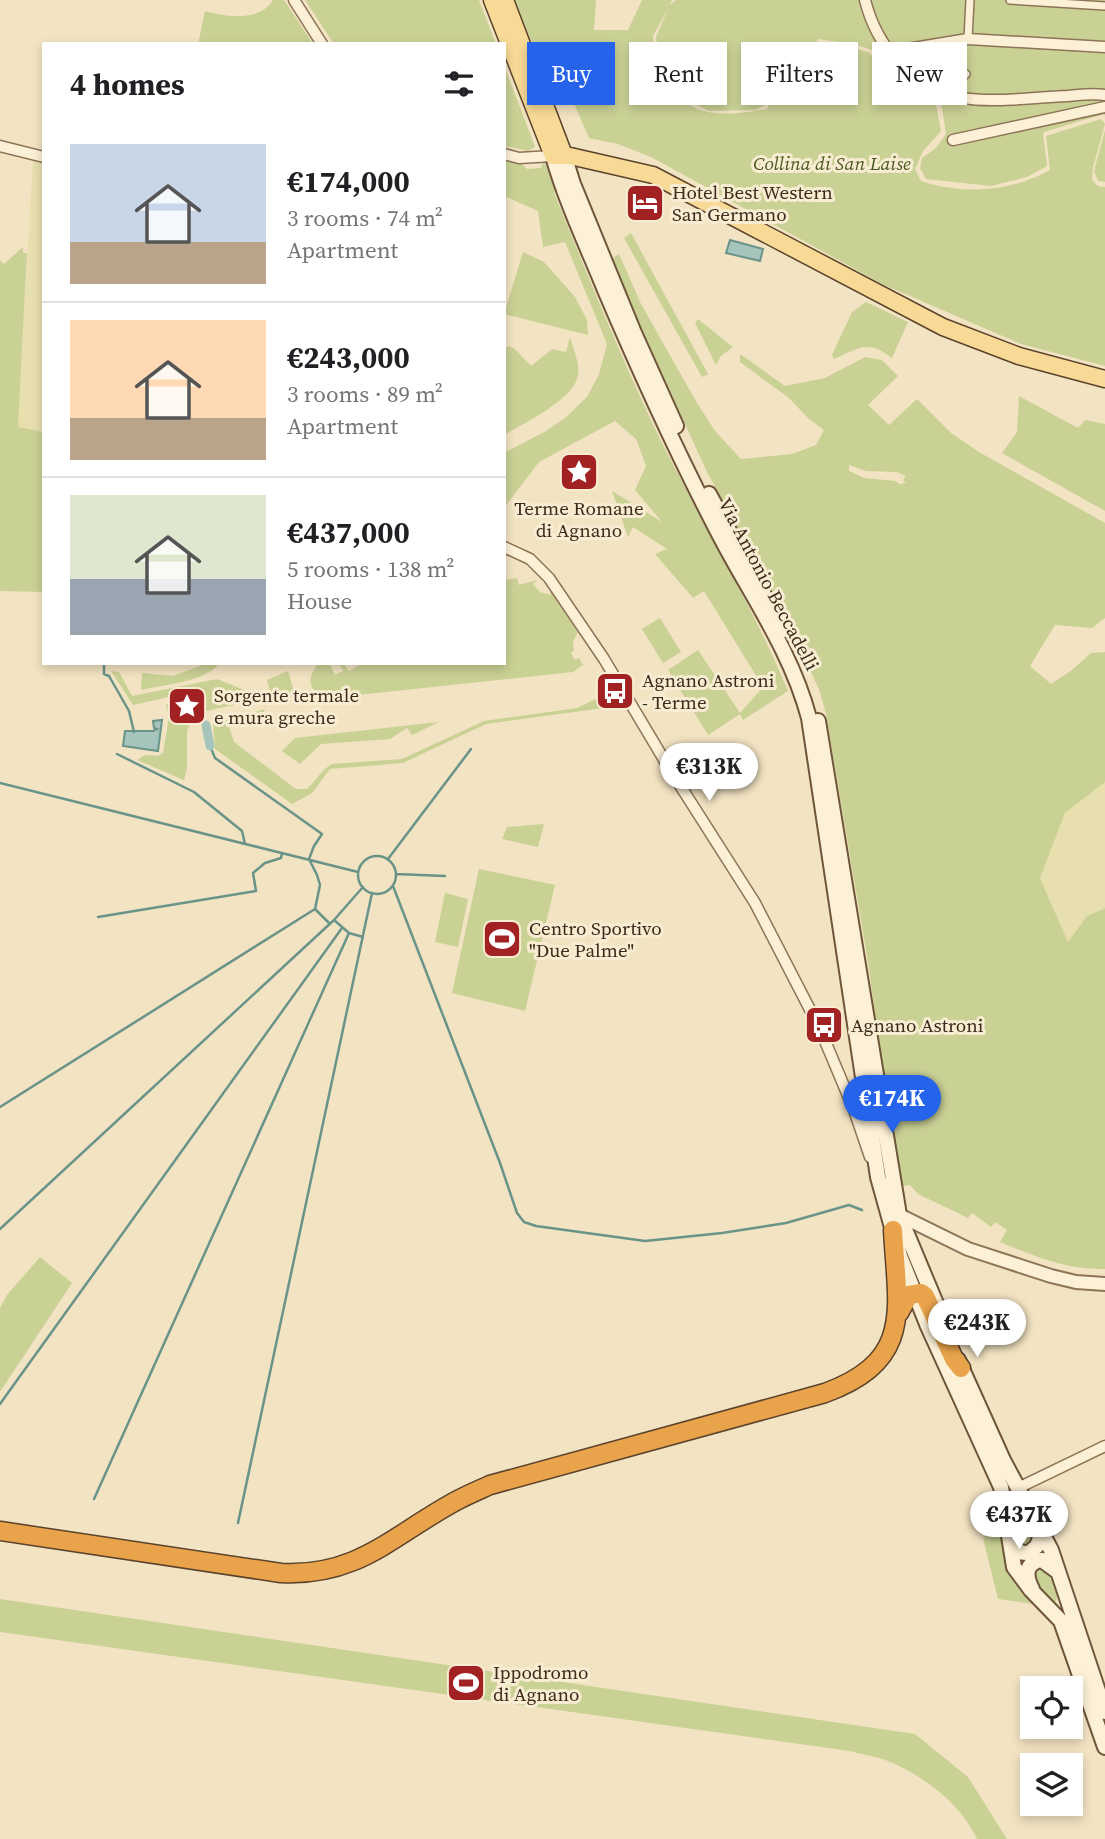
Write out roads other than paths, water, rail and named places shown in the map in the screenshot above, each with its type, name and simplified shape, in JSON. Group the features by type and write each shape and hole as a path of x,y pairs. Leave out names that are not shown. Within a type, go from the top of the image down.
{"highway":[{"path":"893,1221 897,1318"},
{"path":"0,1531 281,1573 310,1573 333,1569 370,1555 456,1501 490,1485 841,1387 866,1373 883,1355 893,1338 897,1318 906,1298 914,1293 925,1296 954,1359 961,1367"}],"main road":[{"name":"Via Antonio Beccadelli","path":"492,0 558,156 639,371 718,532 782,646 799,686 808,718 878,1177 893,1221"},
{"name":"Via Antonio Beccadelli","path":"505,0 558,156"},
{"path":"558,156 653,175 943,327 1019,356 1105,379"},
{"name":"Via Antonio Beccadelli","path":"589,235 673,418 713,501 792,648 812,698 825,755 893,1182 893,1221"},
{"path":"893,1221 909,1243 1003,1460 1042,1532 1105,1712"},
{"path":"893,1221 914,1293 996,1473 1012,1525 1013,1544 1018,1551 1032,1552 1042,1532"},
{"path":"1007,1512 1017,1508 1032,1513"},
{"path":"1007,1512 1014,1567 1061,1621 1105,1747"},
{"path":"1036,1595 1027,1575 1029,1565 1042,1560 1057,1571"},
{"path":"1048,1607 1059,1605 1063,1586"}],"street":[{"path":"294,0 322,42"},
{"path":"865,0 874,28 883,42"},
{"path":"964,40 970,0"},
{"path":"1010,0 1105,6"},
{"path":"952,42 964,40 1105,47"},
{"path":"967,99 1105,95"},
{"path":"953,140 1105,107"},
{"path":"0,146 42,156"},
{"path":"506,155 519,158 558,156"},
{"path":"506,548 530,559 544,570 604,659 668,768 755,903 820,1029 854,1110 878,1177"},
{"path":"854,1110 883,1153 893,1182"},
{"path":"893,1221 925,1228 963,1248 1042,1273 1076,1282 1105,1284"},
{"path":"909,1243 912,1233 925,1228"},
{"path":"1018,1488 1105,1446"}],"water":[{"path":"730,240 763,249 760,261 726,253"},
{"path":"162,720 158,751 123,746 125,731 153,731 157,729 154,728 153,721"}],"waterway":[{"path":"104,665 104,674 109,676 129,711 134,732"},
{"path":"170,700 187,709"},
{"path":"206,725 210,746"},
{"path":"210,746 215,758 322,834 309,859 320,885 315,909 330,924"},
{"path":"388,859 471,749"},
{"path":"117,754 194,792 242,831 245,844"},
{"path":"0,783 358,872"},
{"path":"98,917 256,891 253,873 265,863 281,858 282,853"},
{"path":"377,856 390,862 396,875 390,888 377,894 364,888 358,875 364,862 377,856"},
{"path":"396,874 445,876"},
{"path":"393,886 517,1213 524,1222 645,1241 786,1223 849,1205 862,1210"},
{"path":"0,1229 334,920 363,887"},
{"path":"238,1523 372,893"},
{"path":"0,1107 315,909"},
{"path":"334,920 349,933 363,937"},
{"path":"0,1404 342,928"},
{"path":"94,1499 349,933"}],"place":[{"name":"Hotel Best Western San Germano","path":"645,203"},
{"name":"Terme Romane di Agnano","path":"579,472"},
{"name":"Agnano Astroni - Terme","path":"615,691"},
{"name":"Sorgente termale e mura greche","path":"187,706"},
{"name":"Centro Sportivo \"Due Palme\"","path":"502,939"},
{"name":"Agnano Astroni","path":"824,1025"},
{"name":"Ippodromo di Agnano","path":"466,1683"}],"park label":[{"name":"Collina di San Laise","path":"832,163"}]}
